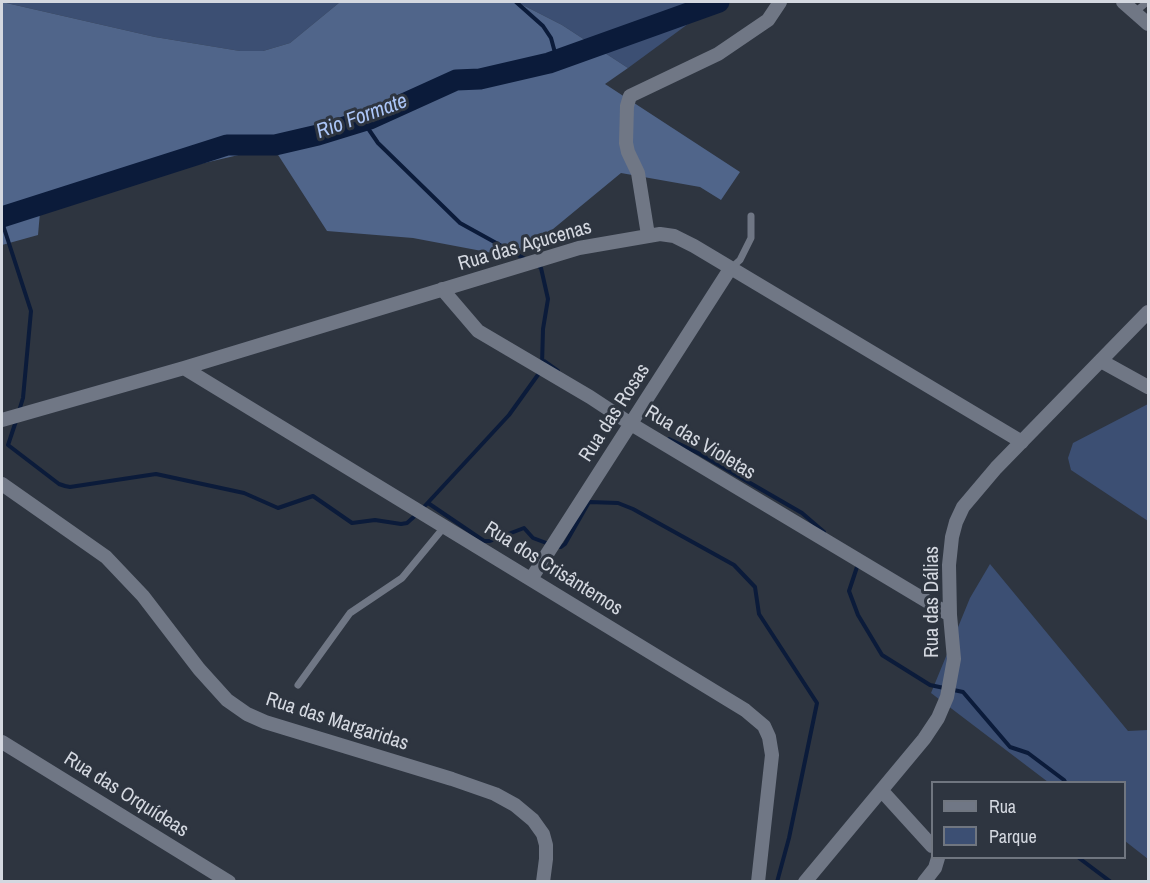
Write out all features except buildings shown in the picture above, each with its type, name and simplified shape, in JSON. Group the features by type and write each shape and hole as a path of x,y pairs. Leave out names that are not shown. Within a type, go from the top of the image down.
{"street":[{"path":"648,235 638,173 626,143 627,106 630,96 718,54 768,20 780,2"},
{"path":"1123,2 1149,24"},
{"name":"Rua das Açucenas","path":"2,420 184,368 579,248 648,235 674,236 1022,442"},
{"name":"Rua das Rosas","path":"531,579 730,269"},
{"name":"Rua das Violetas","path":"442,290 478,331 950,615"},
{"name":"Rua das Dálias","path":"805,882 924,739 938,718 947,697 954,659 949,565 956,522 963,507 974,491 1149,312"},
{"path":"1101,361 1149,387"},
{"name":"Rua dos Crisântemos","path":"184,368 744,710 764,726 769,737 772,755 758,882"},
{"name":"Rua das Margaridas","path":"2,484 106,557 143,596 199,669 227,700 247,714 265,722 452,779 495,794 515,805 532,820 543,834 546,852 543,882"},
{"name":"Rua das Orquídeas","path":"2,742 229,882"},
{"path":"882,791 931,844"},
{"path":"924,882 935,868 938,859"}],"lane":[{"path":"1135,12 1147,2"},
{"path":"730,269 740,260 750,238 751,216"},
{"path":"298,685 350,613 402,578 445,526"}],"green space":[{"path":"2,2 340,2 290,43 263,51 240,51 155,37"},
{"path":"517,2 718,2 628,68 562,25"},
{"path":"1148,404 1148,521 1071,470 1068,458 1073,443"},
{"path":"990,564 1128,731 1148,730 1148,859 1126,842 1126,781 1047,781 931,693 970,598"}],"shaded area":[{"path":"2,2 155,37 240,51 263,51 290,43 340,2 517,2 562,25 628,68 605,84 740,172 721,200 700,187 621,173 530,248 503,255 413,238 327,231 273,147 41,201 38,235 2,245"}],"waterway":[{"path":"516,2 543,26 551,38 557,60"},
{"name":"Rio Formate","path":"2,217 227,145 275,145 318,135 370,119 456,80 480,79 549,63 719,2"},
{"path":"363,121 378,143 460,223 527,260"},
{"path":"2,222 31,311 23,398 19,411"},
{"path":"537,265 541,268 548,299 543,329 542,365"},
{"path":"544,361 558,371"},
{"path":"422,509 509,415 540,372"},
{"path":"16,421 8,445 59,484 65,486 156,474 244,493 278,508 313,496 352,523 375,520 401,524 407,523 417,514"},
{"path":"669,439 700,454 802,513 824,532"},
{"path":"556,546 561,547 565,544 589,502 618,503 734,565 755,587 759,614 817,703 789,838 777,882"},
{"path":"428,503 484,541 490,541 524,528 533,538 549,544"},
{"path":"858,564 849,591 858,615 882,655 930,685 963,692 1010,747 1028,753 1064,781"},
{"path":"1080,859 1111,882"}]}
